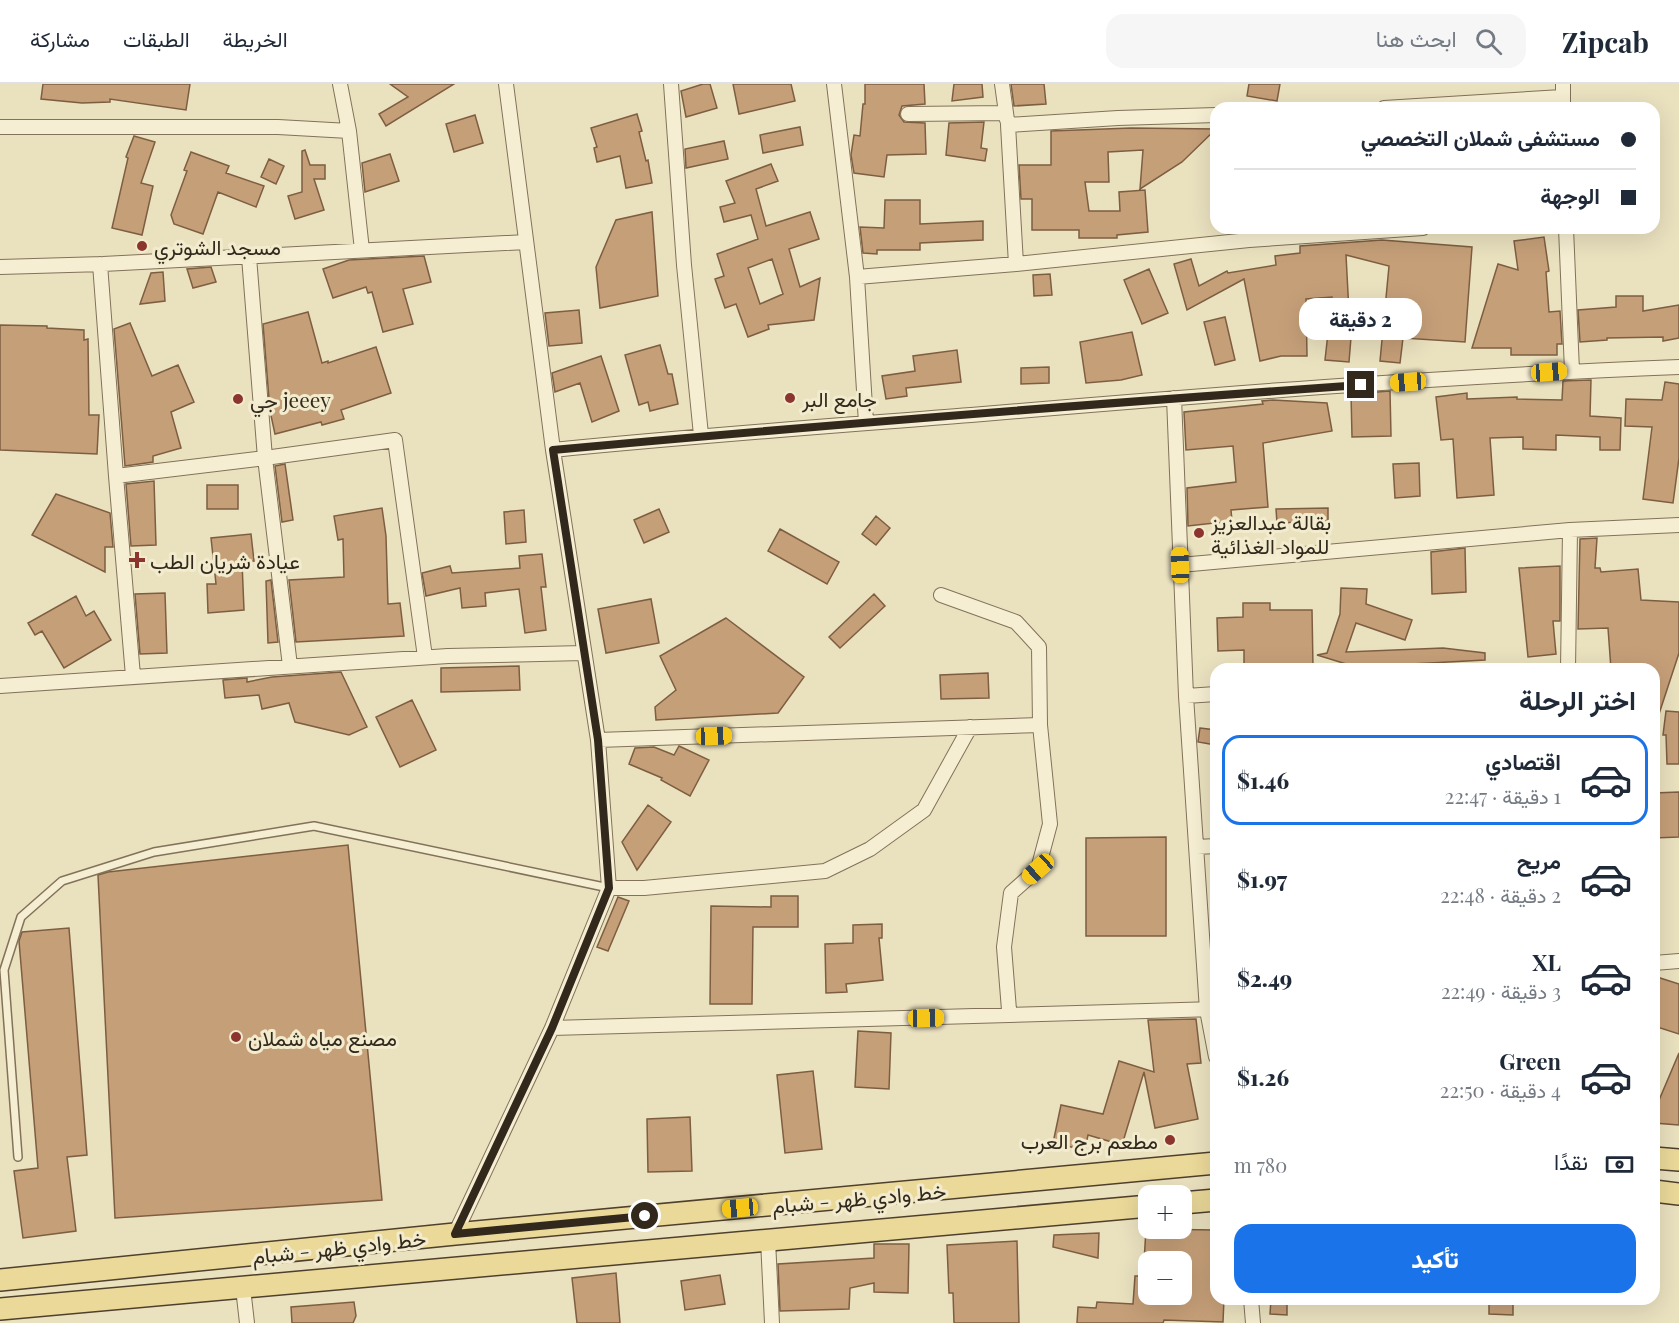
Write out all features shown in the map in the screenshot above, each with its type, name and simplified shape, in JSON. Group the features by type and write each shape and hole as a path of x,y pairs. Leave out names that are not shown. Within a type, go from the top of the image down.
{"main road":[{"path":"1660,1158 1679,1160"},
{"name":"خط وادي ظهر - شبام","path":"0,1280 455,1234 1210,1164"},
{"path":"1660,1192 1679,1194"},
{"path":"1192,1202 1210,1201"},
{"name":"خط وادي ظهر - شبام","path":"0,1309 1138,1207"}],"street":[{"path":"340,84 349,131 362,250"},
{"path":"455,1234 552,1028 609,888 598,740 553,450 506,84"},
{"path":"671,84 684,265 701,435"},
{"path":"834,84 857,277 866,423"},
{"path":"1002,84 1016,264"},
{"path":"1474,102 1563,96"},
{"path":"908,114 1006,119 1210,115"},
{"path":"0,127 278,127 349,131"},
{"path":"857,277 1016,264 1249,240 1336,234"},
{"path":"1566,234 1572,371"},
{"path":"0,267 526,242"},
{"path":"249,256 266,458 290,666"},
{"path":"100,264 133,676"},
{"path":"553,450 701,435 1174,398 1572,371 1679,367"},
{"path":"1174,398 1186,696 1210,988"},
{"path":"116,476 395,440 425,657"},
{"path":"1180,565 1570,530 1679,525"},
{"path":"1568,663 1570,530"},
{"path":"941,595 1016,622 1039,646 1040,725 1050,824 1038,869 1011,893 1004,947 1009,1010"},
{"path":"0,686 425,657 584,653"},
{"path":"1186,696 1210,694"},
{"path":"598,740 1040,725"},
{"path":"609,888 644,888 825,871 870,849 924,810 970,727"},
{"path":"1197,847 1210,846"},
{"path":"1660,963 1679,961"},
{"path":"552,1028 1210,1010"},
{"path":"768,1240 772,1323"},
{"path":"243,1288 247,1323"},
{"path":"1252,1305 1253,1323"}],"lane":[{"path":"18,1157 4,970 21,917 62,881 154,852 315,826 609,888"}],"building":[{"path":"43,84 190,84 186,110 110,99 110,102 82,103 41,99"},
{"path":"390,84 454,84 386,126 379,114 408,97"},
{"path":"710,84 717,108 686,117 681,91"},
{"path":"733,84 791,84 795,101 739,114"},
{"path":"865,84 924,84 925,104 902,106 899,115 904,122 925,123 926,154 887,155 884,177 854,173 851,155 854,135 860,136 863,104 865,104"},
{"path":"954,84 982,84 983,97 952,101"},
{"path":"1011,84 1044,84 1046,104 1014,106"},
{"path":"1249,84 1280,84 1277,101 1247,96"},
{"path":"637,114 642,131 639,132 646,161 648,160 652,183 626,188 620,156 597,162 594,148 597,147 591,128"},
{"path":"475,115 483,143 454,152 446,124"},
{"path":"984,122 981,148 987,149 985,161 946,155 949,123"},
{"path":"800,127 803,145 763,153 760,135"},
{"path":"1131,128 1210,129 1210,135 1182,162 1140,189 1143,150 1108,152 1109,182 1085,182 1089,211 1120,211 1119,192 1145,190 1148,232 1117,235 1117,238 1079,238 1079,230 1032,230 1032,199 1021,199 1019,165 1051,165 1051,131"},
{"path":"134,136 155,142 141,183 153,186 142,235 112,228 128,158 126,157"},
{"path":"724,141 728,159 686,168 685,149"},
{"path":"305,150 310,165 325,165 325,179 314,179 324,210 295,219 288,196 302,192 302,151"},
{"path":"191,152 229,166 226,173 264,186 256,207 218,192 203,234 174,224 171,215 187,171 184,170"},
{"path":"390,154 399,181 365,192 362,163"},
{"path":"269,159 284,166 276,184 261,177"},
{"path":"771,164 778,181 756,189 766,226 810,212 819,239 789,249 800,287 820,278 814,320 768,325 769,329 748,337 736,304 725,308 715,279 724,276 717,254 758,239 751,215 724,222 720,207 735,203 726,181","holes":["772,259 783,294 760,304 748,268"]},
{"path":"885,200 920,200 920,224 983,221 983,240 920,243 920,250 877,250 877,254 863,253 860,227 884,228"},
{"path":"652,212 658,296 600,308 596,267 616,220"},
{"path":"1544,237 1549,271 1546,272 1549,312 1560,311 1562,344 1557,344 1557,355 1511,355 1511,348 1472,348 1498,264 1518,270 1514,241"},
{"path":"1382,240 1472,247 1465,342 1403,338 1400,363 1380,361 1389,266 1346,255 1349,312 1353,313 1349,362 1325,360 1332,297 1306,299 1307,356 1281,356 1260,361 1244,279 1187,310 1174,264 1191,259 1199,286 1227,271 1228,273 1276,265 1275,256 1300,253 1300,246"},
{"path":"424,256 431,282 403,289 413,324 383,332 372,292 368,293 366,287 333,298 323,269 349,260"},
{"path":"211,267 216,282 193,288 187,269"},
{"path":"1149,269 1168,313 1142,324 1124,280"},
{"path":"163,272 165,301 140,304 151,273"},
{"path":"1050,274 1052,295 1034,296 1033,275"},
{"path":"1616,296 1643,296 1643,311 1679,305 1679,338 1663,341 1663,337 1607,338 1607,340 1580,342 1578,310 1616,307"},
{"path":"579,310 582,343 549,346 545,313"},
{"path":"308,312 322,363 376,347 391,393 341,410 344,419 322,425 321,422 275,434 270,411 263,324"},
{"path":"1225,317 1235,360 1215,365 1204,322"},
{"path":"130,323 152,376 178,365 194,402 171,412 181,448 153,456 153,462 125,466 114,329"},
{"path":"0,325 84,330 84,340 88,339 89,415 99,415 97,454 0,450"},
{"path":"1132,332 1142,375 1121,380 1086,383 1080,342"},
{"path":"660,345 668,374 672,374 678,404 650,411 648,402 639,405 625,355"},
{"path":"957,350 961,382 906,388 907,396 886,399 882,376 915,371 913,356"},
{"path":"601,356 619,411 592,422 580,383 555,392 552,373"},
{"path":"1049,367 1049,383 1021,384 1021,368"},
{"path":"1591,380 1590,416 1621,418 1620,450 1600,450 1600,437 1556,435 1556,450 1523,449 1523,437 1490,438 1494,495 1457,498 1453,439 1441,440 1436,397 1467,393 1467,399 1517,397 1517,399 1562,400 1563,381"},
{"path":"1665,382 1679,384 1679,458 1673,503 1643,499 1652,427 1625,426 1626,399 1662,400"},
{"path":"1390,391 1391,436 1352,437 1351,394"},
{"path":"1262,401 1327,403 1332,431 1263,443 1268,507 1231,510 1232,521 1188,526 1187,488 1236,482 1233,446 1186,450 1184,412 1263,404"},
{"path":"1419,463 1420,496 1395,498 1393,464"},
{"path":"285,464 293,520 282,522 275,466"},
{"path":"154,481 156,545 131,546 126,484"},
{"path":"207,485 238,485 238,509 207,509"},
{"path":"56,494 110,513 113,547 105,547 105,572 32,535"},
{"path":"382,508 386,536 388,604 400,603 404,636 296,642 289,580 344,577 343,539 338,540 334,516"},
{"path":"1328,508 1328,521 1277,523 1276,509"},
{"path":"659,509 669,532 644,543 634,520"},
{"path":"524,510 526,542 506,544 504,512"},
{"path":"876,516 890,528 876,545 862,534"},
{"path":"780,529 839,562 827,584 768,551"},
{"path":"251,534 254,561 242,562 244,610 208,613 207,584 216,584 211,538"},
{"path":"1597,538 1595,568 1600,568 1601,572 1638,569 1641,600 1679,602 1679,653 1660,711 1660,663 1611,663 1608,628 1578,629 1580,539"},
{"path":"1465,548 1466,592 1432,594 1431,552"},
{"path":"542,554 546,587 541,587 546,630 525,633 519,589 485,593 486,606 462,608 460,588 426,596 422,573 450,566 452,573 520,568 519,556"},
{"path":"1560,566 1560,621 1553,621 1556,654 1528,657 1519,568"},
{"path":"271,580 278,642 268,643 266,581"},
{"path":"1341,588 1367,589 1366,604 1412,620 1405,640 1356,623 1346,652 1443,648 1485,653 1485,660 1430,663 1343,663 1317,655 1327,653 1340,614"},
{"path":"165,593 167,653 140,654 135,594"},
{"path":"874,594 885,606 840,648 829,637"},
{"path":"76,596 86,616 94,611 111,640 64,668 42,631 35,635 28,623"},
{"path":"651,599 659,643 606,653 598,609"},
{"path":"1243,603 1270,603 1270,610 1312,610 1313,663 1244,663 1244,650 1218,651 1217,618 1243,617"},
{"path":"726,618 804,677 778,713 656,720 655,707 676,690 660,656"},
{"path":"519,666 520,690 441,692 441,668"},
{"path":"341,672 367,727 349,735 295,722 289,703 262,709 259,695 225,698 223,680 247,678 247,682 272,677"},
{"path":"988,673 989,698 941,699 940,675"},
{"path":"412,700 436,750 400,767 376,717"},
{"path":"1666,711 1679,712 1679,764 1667,764 1666,735 1663,735"},
{"path":"1200,728 1210,729 1210,744 1198,742"},
{"path":"679,746 709,760 690,796 661,780 662,778 629,764 635,748 654,747 674,755"},
{"path":"1679,792 1679,837 1660,838 1660,793"},
{"path":"648,805 671,822 637,870 622,842"},
{"path":"1166,837 1166,936 1086,936 1086,838"},
{"name":"مصنع مياه شملان","path":"348,845 382,1200 115,1218 98,875"},
{"path":"771,896 798,896 798,927 753,927 752,1004 710,1004 711,906 771,907"},
{"path":"618,897 629,901 608,951 597,947"},
{"path":"882,924 882,938 879,938 883,980 846,984 847,992 826,993 825,944 853,943 853,925"},
{"path":"69,928 87,1155 67,1157 76,1231 23,1238 14,1171 38,1168 19,941 22,932"},
{"path":"1660,978 1679,984 1679,1034 1660,1028"},
{"path":"1196,1019 1201,1063 1187,1064 1198,1119 1155,1128 1144,1072 1122,1145 1088,1135 1085,1150 1053,1143 1061,1105 1103,1114 1119,1061 1154,1072 1148,1020"},
{"path":"858,1031 891,1033 889,1089 855,1087"},
{"path":"1679,1053 1679,1125 1660,1123 1660,1098"},
{"path":"813,1071 822,1149 785,1153 777,1075"},
{"path":"690,1117 692,1171 648,1172 647,1119"},
{"path":"1192,1230 1210,1230 1210,1305 1224,1305 1223,1322 1164,1320 1163,1323 1077,1323 1078,1307 1096,1308 1097,1302 1133,1304 1135,1276 1138,1276 1138,1305 1192,1305 1192,1251 1145,1251 1145,1239 1192,1239"},
{"path":"1099,1233 1098,1258 1053,1247 1054,1235"},
{"path":"1017,1241 1019,1323 954,1323 953,1293 949,1293 947,1245"},
{"path":"874,1244 909,1244 908,1293 874,1292 874,1283 850,1288 849,1309 780,1311 778,1264 874,1258"},
{"path":"616,1273 620,1323 577,1323 572,1278"},
{"path":"720,1275 725,1304 685,1310 681,1281"},
{"path":"354,1302 356,1316 353,1323 292,1323 291,1307"},
{"path":"1271,1305 1287,1305 1287,1315 1270,1314"},
{"path":"1489,1305 1513,1305 1513,1315 1489,1314"}],"place":[{"name":"مسجد الشوتري","path":"142,246"},
{"name":"جامع البر","path":"790,398"},
{"name":"جي jeeey","path":"238,399"},
{"name":"بقالة عبدالعزيز للمواد الغذائية","path":"1199,533"},
{"name":"عيادة شريان الطب","path":"137,560"},
{"name":"مصنع مياه شملان","path":"236,1037"},
{"name":"مطعم برج العرب","path":"1170,1140"}],"route":[{"path":"645,1216 455,1234 552,1028 609,888 598,740 553,450 701,435 1361,385"}]}
